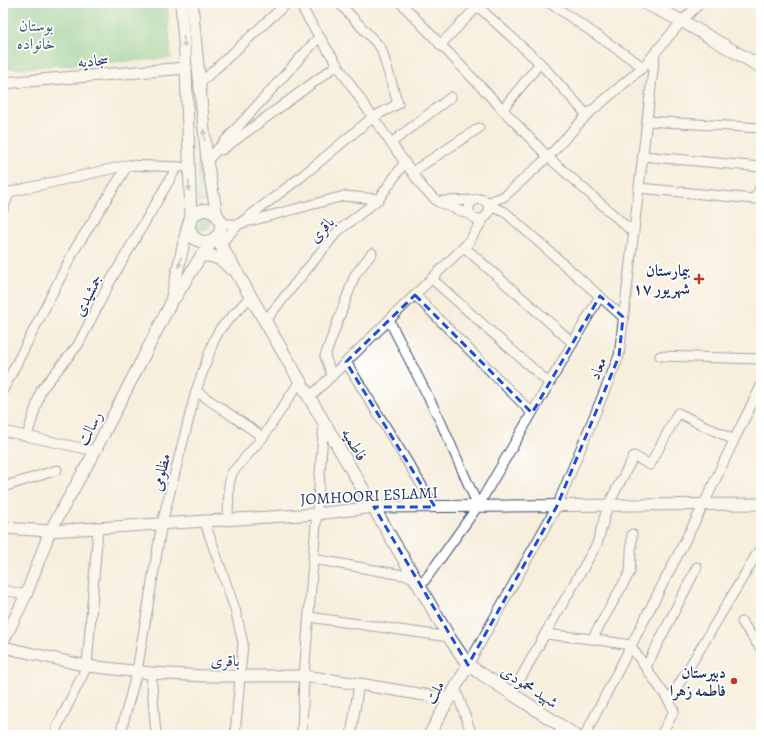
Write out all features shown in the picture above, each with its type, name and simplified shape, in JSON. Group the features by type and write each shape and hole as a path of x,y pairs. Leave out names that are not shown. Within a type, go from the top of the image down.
{"main road":[{"path":"645,3 682,21 761,67"},
{"path":"203,210 208,210 219,220 221,229 217,240 205,242 196,240 190,233 190,221 194,214 203,210"},
{"name":"فاطمیه","path":"217,240 420,588 449,637 468,665"},
{"path":"201,256 216,256 225,262 240,280"},
{"name":"شهید محمودی","path":"468,665 512,694 560,731 574,735"}],"street":[{"name":"رسالت","path":"3,642 26,595 50,532 95,451 170,305 190,221 186,68 181,3"},
{"path":"192,3 207,161 219,220 239,224 344,196 379,199"},
{"path":"199,84 288,3"},
{"path":"299,3 337,65 424,188 438,202 479,219 484,218"},
{"path":"170,305 201,256 217,240 301,177 373,117 398,104 381,48 339,3"},
{"path":"401,3 548,157 634,233"},
{"path":"550,3 643,67"},
{"path":"488,204 504,196 548,157 587,115 643,67 682,21 700,3"},
{"path":"440,45 476,5 540,63 587,115"},
{"path":"207,161 319,37"},
{"name":"معاد","path":"468,665 557,506 619,356 655,53"},
{"path":"502,110 540,63"},
{"path":"207,161 337,65"},
{"name":"سجادیه","path":"3,83 186,68"},
{"path":"391,143 451,97"},
{"path":"647,122 761,128"},
{"path":"412,172 479,128"},
{"path":"643,156 761,167"},
{"name":"باقری","path":"265,321 337,232 379,199 405,162"},
{"path":"3,209 6,192 128,165 189,166"},
{"path":"3,390 75,248 128,165"},
{"name":"جمشیدی","path":"27,436 41,390 78,345 111,280 177,167"},
{"path":"639,188 754,199 761,187"},
{"path":"466,245 472,216 469,209 471,203 476,200"},
{"path":"438,202 482,200 505,212 624,317"},
{"path":"309,398 466,245 488,214 488,204"},
{"path":"466,245 572,343"},
{"path":"332,376 325,356 355,274 372,253"},
{"path":"432,279 549,383"},
{"path":"415,294 532,413"},
{"path":"420,588 478,506 600,296"},
{"name":"مظلومی","path":"120,735 137,671 162,523 196,391 214,340 220,329 250,297"},
{"path":"389,320 439,418 478,506"},
{"path":"660,356 761,359"},
{"path":"346,362 435,507"},
{"path":"228,519 229,484 232,473 263,437 300,381"},
{"path":"584,735 704,504 761,386"},
{"path":"196,391 263,437"},
{"path":"512,694 597,544 608,505 634,456 650,465 678,413 734,440"},
{"path":"302,735 304,676 324,422"},
{"path":"3,431 95,451"},
{"path":"3,487 57,470"},
{"name":"JOMHOORI ESLAMI","path":"3,528 50,532 204,520 317,514 374,507 761,504"},
{"path":"204,520 237,616 243,644 235,735"},
{"path":"57,735 58,727 88,666 98,528"},
{"path":"592,639 630,572 632,534"},
{"path":"669,701 761,547"},
{"path":"313,559 414,577"},
{"path":"646,667 697,567"},
{"path":"3,590 26,595"},
{"path":"309,617 449,637"},
{"path":"742,622 761,649"},
{"path":"545,634 630,645 669,701 674,711 661,735"},
{"name":"باقری","path":"3,647 88,666 151,673 205,676 304,676 448,700"},
{"name":"ملت","path":"429,735 468,665"},
{"path":"151,673 156,735"},
{"path":"351,735 359,684"},
{"path":"455,687 472,735"}],"highlighted area":[{"path":"415,295 532,413 600,296 623,317 619,356 557,506 468,665 374,507 435,507 346,362"}],"green space":[{"name":"بوستان خانواده","path":"3,3 167,3 171,58 3,69"},
{"path":"199,133 209,201 197,203"},
{"path":"202,212 208,215 211,221 208,227 202,230 196,227 193,221 196,215"}],"place":[{"name":"بیمارستان ۱۷ شهریور","path":"699,279"},
{"name":"دبیرستان فاطمه زهرا","path":"734,681"}]}
